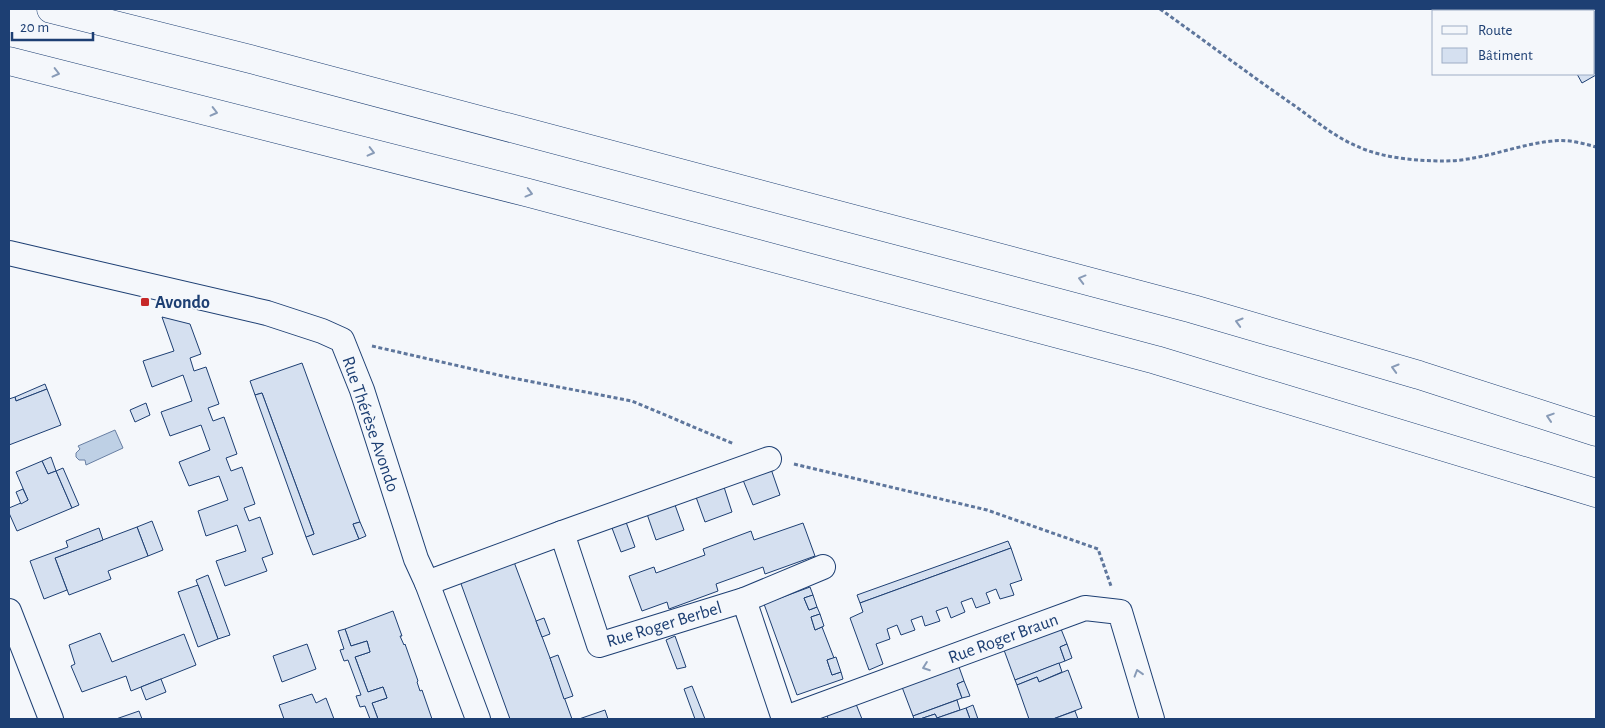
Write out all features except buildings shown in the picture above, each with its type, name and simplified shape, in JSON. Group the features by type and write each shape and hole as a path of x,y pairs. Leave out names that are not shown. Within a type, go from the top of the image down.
{"highway":[{"path":"51,9 254,60 1193,309 1419,375 1596,432"},
{"path":"116,9 254,60"},
{"path":"9,61 529,193 1156,360 1596,493"}],"street":[{"name":"Rue Thérèse Avondo","path":"9,252 267,313 322,331 342,340 362,390 416,559 478,719"},
{"path":"426,583 769,458"},
{"name":"Rue Roger Berbel","path":"562,532 599,645 744,600 784,719"},
{"path":"744,600 824,567"},
{"name":"Rue Roger Braun","path":"784,719 1085,608 1120,612 1152,719"},
{"path":"9,611 51,719"}],"path":[{"path":"1160,9 1286,100 1339,137 1359,148 1382,154 1444,161 1479,158 1524,145 1554,141 1579,142 1596,147"}],"water":[{"path":"115,430 123,448 86,465 85,460 79,460 76,457 76,453 80,449 78,446"}],"place":[{"name":"Avondo","path":"145,302"}]}
